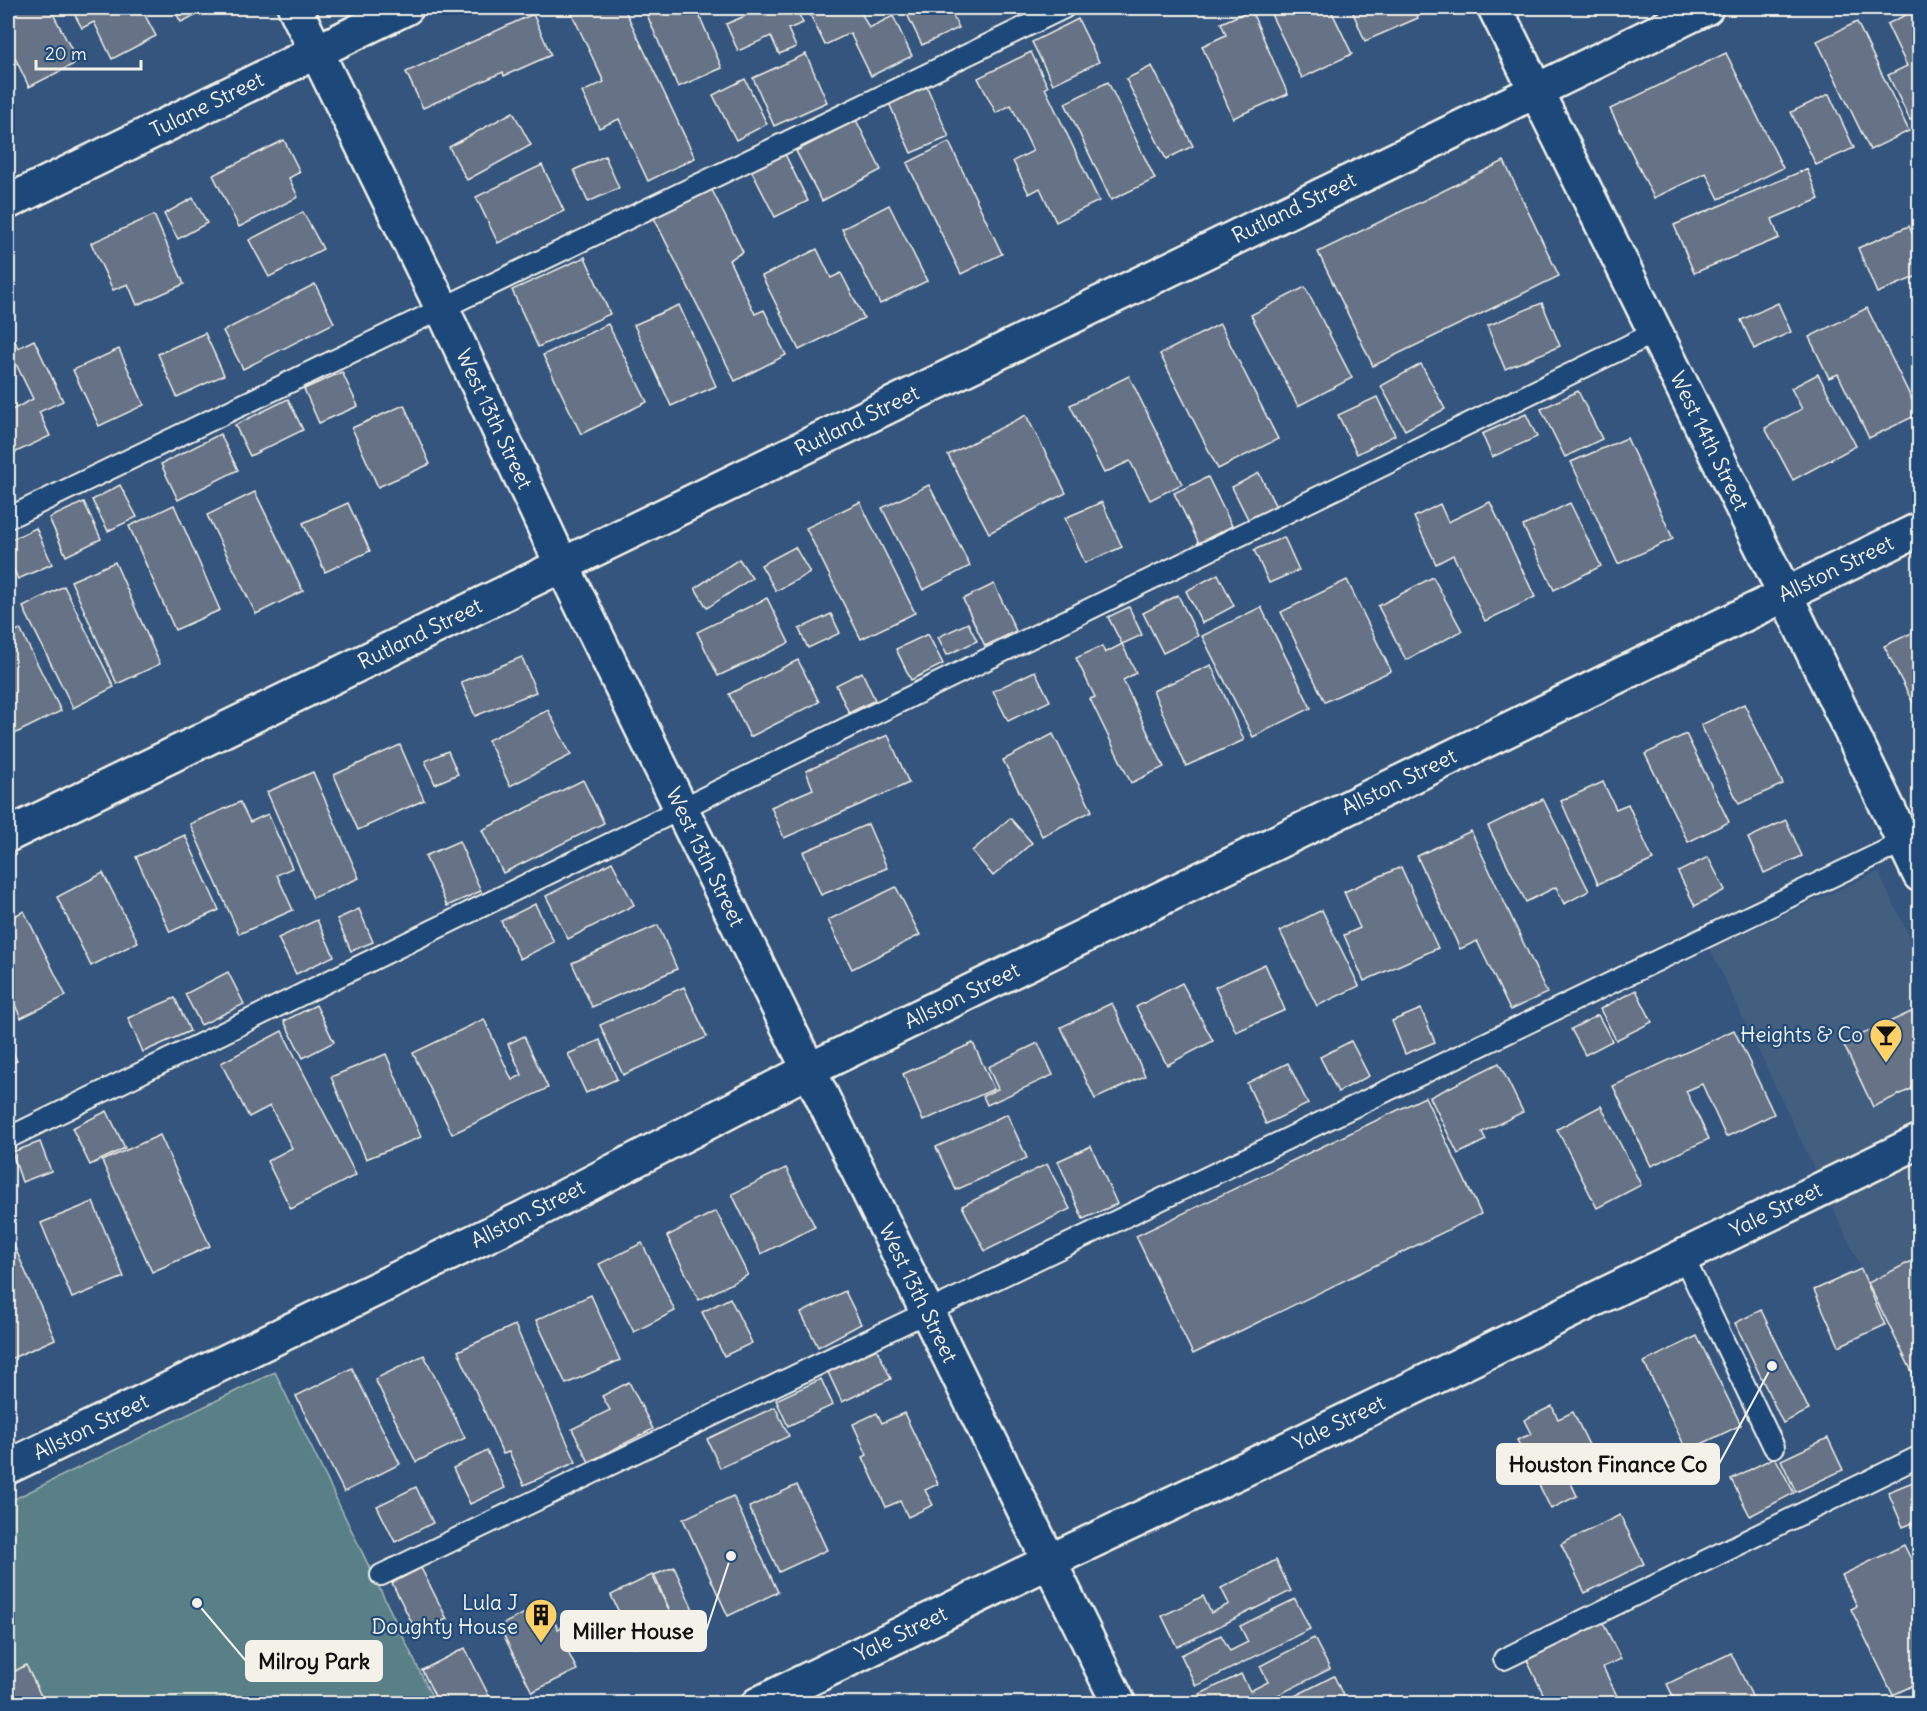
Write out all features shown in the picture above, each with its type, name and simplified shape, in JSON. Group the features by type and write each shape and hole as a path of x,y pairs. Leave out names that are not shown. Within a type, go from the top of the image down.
{"street":[{"name":"West 13th Street","path":"295,8 442,308 562,564 1119,1704"},
{"name":"Tulane Street","path":"8,202 406,8"},
{"name":"West 14th Street","path":"1495,8 1785,594 1911,838 1920,875"},
{"name":"Rutland Street","path":"8,835 1706,8"},
{"name":"Allston Street","path":"8,1467 525,1217 809,1070 1920,529"},
{"name":"Yale Street","path":"758,1704 1920,1141"}],"lane":[{"path":"8,518 1064,8"},
{"path":"8,1138 1656,332"},
{"path":"381,1575 1911,838"},
{"path":"1683,1256 1774,1446"},
{"path":"1504,1659 1920,1456"}],"shaded area":[{"path":"1878,872 1919,956 1919,1390 1710,948"}],"green space":[{"path":"275,1372 435,1703 8,1704 8,1502"}],"building":[{"path":"8,8 50,8 78,62 29,87 8,43"},
{"path":"71,8 141,8 156,36 112,59 94,22 82,28"},
{"path":"173,8 202,8 204,11 181,22"},
{"path":"586,8 624,8 695,158 648,181 619,119 599,128 582,92 604,82 572,14"},
{"path":"644,8 696,8 722,68 678,87"},
{"path":"741,8 796,8 803,23 788,29 796,47 779,54 771,36 738,51 726,24 745,16"},
{"path":"807,8 859,8 869,28 893,16 912,56 871,76 850,33 825,45"},
{"path":"917,8 949,8 959,28 922,45 906,12"},
{"path":"1268,8 1330,8 1352,54 1302,78"},
{"path":"1351,8 1414,8 1418,18 1365,41"},
{"path":"1920,8 1920,116 1910,120 1888,75 1907,66 1887,24"},
{"path":"1251,10 1288,94 1233,118 1202,46 1226,35 1221,23"},
{"path":"533,14 551,55 504,76 503,72 423,108 406,72"},
{"path":"1078,19 1099,62 1053,84 1032,42"},
{"path":"1857,22 1909,131 1870,150 1817,41"},
{"path":"1031,52 1048,87 1045,88 1099,201 1056,222 1040,188 1029,194 1013,161 1033,151 1011,105 996,113 978,78"},
{"path":"1726,53 1783,168 1719,199 1706,173 1654,198 1610,109"},
{"path":"806,54 827,102 774,126 753,78"},
{"path":"1152,66 1193,146 1166,159 1126,79"},
{"path":"745,79 767,124 736,140 713,95"},
{"path":"1108,82 1155,179 1111,200 1065,103"},
{"path":"927,87 949,137 911,153 889,103"},
{"path":"1829,94 1854,148 1816,165 1791,112"},
{"path":"513,112 531,145 467,180 449,147"},
{"path":"856,120 881,170 822,201 796,151"},
{"path":"284,140 300,172 289,178 298,197 239,227 213,175"},
{"path":"949,142 1002,254 961,274 907,163"},
{"path":"784,152 808,201 775,217 750,168"},
{"path":"605,156 619,188 588,202 574,170"},
{"path":"1504,161 1559,276 1373,366 1318,252"},
{"path":"542,165 564,211 498,243 476,197"},
{"path":"1807,169 1819,199 1772,219 1779,238 1694,273 1674,225"},
{"path":"710,186 743,252 729,260 755,314 764,310 786,355 735,381 652,214"},
{"path":"193,198 207,223 178,239 164,214"},
{"path":"889,205 927,281 880,304 842,229"},
{"path":"303,212 323,249 269,277 249,240"},
{"path":"154,215 184,284 137,305 128,284 113,290 91,243"},
{"path":"1909,226 1920,251 1920,275 1877,293 1858,248"},
{"path":"817,249 831,278 841,273 864,318 799,350 762,276"},
{"path":"585,257 610,314 538,347 512,290"},
{"path":"315,284 334,323 243,369 223,331"},
{"path":"1305,287 1352,378 1298,406 1251,315"},
{"path":"1542,303 1560,346 1505,369 1487,326"},
{"path":"1778,303 1791,332 1754,349 1741,320"},
{"path":"679,305 716,386 671,406 634,325"},
{"path":"1867,308 1919,414 1869,438 1838,374 1829,378 1809,337"},
{"path":"608,324 647,402 581,434 543,355"},
{"path":"1220,324 1278,439 1218,469 1160,354"},
{"path":"8,326 18,348 34,340 63,401 39,412 50,436 12,454 8,444 8,412 33,399 16,364 8,368"},
{"path":"205,333 224,375 177,397 158,354"},
{"path":"119,349 144,405 99,426 73,370"},
{"path":"1421,364 1445,409 1405,430 1381,386"},
{"path":"342,372 358,406 319,423 304,389"},
{"path":"1818,374 1856,446 1793,480 1765,428 1802,409 1791,388"},
{"path":"1129,376 1182,484 1150,500 1130,461 1104,473 1070,405"},
{"path":"1578,391 1602,439 1565,457 1541,409"},
{"path":"1377,397 1395,435 1357,454 1338,415"},
{"path":"288,399 303,430 250,456 235,425"},
{"path":"404,405 430,464 378,487 352,428"},
{"path":"1526,414 1537,437 1492,457 1482,434"},
{"path":"1026,415 1066,493 989,533 948,455"},
{"path":"220,434 238,470 178,500 161,464"},
{"path":"1627,438 1673,539 1618,564 1571,462"},
{"path":"1259,473 1276,507 1249,521 1232,487"},
{"path":"1208,477 1232,526 1199,543 1174,493"},
{"path":"120,485 137,517 108,531 92,500"},
{"path":"929,485 970,566 923,590 882,508"},
{"path":"255,492 303,591 256,614 207,515"},
{"path":"84,502 101,539 66,556 49,518"},
{"path":"860,502 915,613 861,639 806,528"},
{"path":"1102,502 1122,547 1085,563 1065,518"},
{"path":"1490,502 1535,597 1485,621 1453,555 1436,564 1414,517 1440,504 1448,522"},
{"path":"348,503 370,551 325,572 303,523"},
{"path":"1570,503 1601,566 1554,590 1523,526"},
{"path":"174,505 220,610 175,630 129,526"},
{"path":"36,528 52,564 18,579 8,557 8,541"},
{"path":"1284,537 1299,570 1269,583 1254,550"},
{"path":"795,547 810,573 776,591 761,565"},
{"path":"739,559 752,578 707,608 695,588"},
{"path":"115,562 160,664 117,684 71,581"},
{"path":"1218,574 1234,606 1202,623 1186,591"},
{"path":"1433,577 1462,631 1406,660 1378,606"},
{"path":"1347,580 1391,671 1325,702 1281,612"},
{"path":"994,584 1016,631 985,646 963,599"},
{"path":"64,586 114,687 73,708 23,607"},
{"path":"1178,595 1198,636 1163,653 1143,613"},
{"path":"767,598 789,643 718,676 697,632"},
{"path":"1129,607 1142,635 1122,644 1108,617"},
{"path":"1261,607 1311,708 1253,737 1202,636"},
{"path":"831,614 840,633 808,648 799,629"},
{"path":"968,623 977,641 947,655 938,637"},
{"path":"20,629 61,711 8,737 8,635"},
{"path":"1920,629 1920,717 1884,646"},
{"path":"928,634 943,664 911,680 896,649"},
{"path":"1122,644 1136,673 1123,680 1164,767 1131,783 1090,699 1095,697 1076,658 1102,646 1105,653"},
{"path":"522,657 536,692 475,716 461,682"},
{"path":"798,660 819,702 750,737 729,694"},
{"path":"1211,665 1244,740 1186,766 1153,691"},
{"path":"1035,671 1050,701 1008,721 993,691"},
{"path":"862,672 875,700 849,713 836,685"},
{"path":"1744,704 1783,784 1739,804 1701,725"},
{"path":"548,710 571,755 510,786 488,740"},
{"path":"1053,734 1092,811 1042,836 1003,760"},
{"path":"1686,734 1729,822 1688,842 1645,754"},
{"path":"888,735 909,783 784,838 771,807 813,789 806,771"},
{"path":"400,745 424,800 358,830 334,775"},
{"path":"448,751 458,774 435,784 425,761"},
{"path":"313,772 359,878 313,898 267,792"},
{"path":"583,780 604,823 503,873 482,830"},
{"path":"1603,782 1616,809 1628,804 1653,860 1598,884 1561,801"},
{"path":"1543,799 1589,891 1564,904 1556,887 1526,902 1488,826"},
{"path":"240,802 250,822 268,814 292,868 277,875 293,910 239,934 190,824"},
{"path":"1010,818 1032,843 993,876 972,851"},
{"path":"1786,820 1802,856 1764,873 1748,838"},
{"path":"868,824 887,868 821,895 803,852"},
{"path":"1471,831 1547,993 1510,1010 1477,941 1460,949 1417,856"},
{"path":"185,835 219,910 170,932 136,857"},
{"path":"459,841 481,891 447,906 425,856"},
{"path":"1708,857 1725,890 1695,906 1678,872"},
{"path":"612,862 634,905 568,939 546,896"},
{"path":"1401,867 1438,948 1364,981 1344,935 1360,928 1344,892"},
{"path":"103,873 138,942 91,966 57,897"},
{"path":"896,887 920,935 852,969 828,920"},
{"path":"535,904 554,942 520,959 501,921"},
{"path":"359,909 373,942 351,951 337,919"},
{"path":"1322,910 1359,986 1317,1006 1280,931"},
{"path":"24,911 66,996 21,1018 8,990 8,919"},
{"path":"317,920 334,956 296,974 278,938"},
{"path":"658,925 677,969 592,1007 572,963"},
{"path":"1265,964 1285,1010 1236,1032 1215,987"},
{"path":"228,972 244,1004 201,1025 185,994"},
{"path":"1182,983 1213,1041 1167,1065 1136,1007"},
{"path":"684,987 707,1037 623,1075 600,1025"},
{"path":"1636,990 1652,1022 1616,1040 1600,1009"},
{"path":"175,998 190,1031 143,1052 128,1018"},
{"path":"1112,1003 1145,1076 1095,1099 1061,1027"},
{"path":"316,1005 334,1042 303,1058 284,1021"},
{"name":"Heights & Co","path":"1920,1008 1920,1085 1873,1107 1843,1043"},
{"path":"1421,1009 1435,1042 1405,1054 1392,1021"},
{"path":"1598,1015 1612,1041 1585,1055 1571,1029"},
{"path":"484,1019 512,1080 522,1075 508,1044 524,1036 548,1088 452,1134 413,1053"},
{"path":"1734,1030 1774,1114 1726,1137 1702,1084 1686,1091 1709,1139 1651,1166 1613,1086"},
{"path":"282,1031 356,1175 291,1209 267,1161 292,1148 270,1106 249,1117 221,1063"},
{"path":"600,1040 617,1079 586,1093 568,1054"},
{"path":"8,1041 17,1061 8,1065"},
{"path":"1351,1041 1369,1076 1338,1092 1320,1057"},
{"path":"973,1043 994,1089 923,1121 903,1074"},
{"path":"1038,1043 1053,1075 987,1105 983,1096 998,1089 988,1067"},
{"path":"386,1054 421,1137 366,1159 331,1077"},
{"path":"1288,1063 1308,1104 1266,1124 1247,1083"},
{"path":"1499,1063 1523,1112 1482,1132 1486,1140 1458,1154 1430,1097"},
{"path":"1425,1097 1481,1214 1193,1354 1136,1236"},
{"path":"1601,1106 1641,1185 1597,1208 1557,1129"},
{"path":"107,1111 125,1148 90,1165 72,1128"},
{"path":"1007,1114 1027,1158 956,1190 936,1147"},
{"path":"160,1135 210,1246 152,1272 102,1161"},
{"path":"40,1142 51,1171 22,1182 12,1152"},
{"path":"1091,1146 1117,1204 1083,1219 1058,1161"},
{"path":"1047,1164 1070,1209 985,1251 962,1206"},
{"path":"786,1168 815,1227 761,1254 732,1194"},
{"path":"93,1202 124,1277 72,1298 41,1223"},
{"path":"716,1211 748,1275 699,1300 667,1236"},
{"path":"12,1241 55,1339 8,1360 8,1243"},
{"path":"642,1243 675,1311 634,1332 599,1264"},
{"path":"1920,1257 1920,1388 1868,1283"},
{"path":"1861,1269 1885,1325 1839,1346 1814,1290"},
{"path":"845,1291 861,1324 818,1347 801,1313"},
{"path":"591,1295 620,1360 566,1384 536,1320"},
{"path":"730,1298 752,1343 724,1356 702,1312"},
{"path":"1761,1310 1809,1410 1783,1423 1735,1323"},
{"path":"515,1325 576,1462 524,1485 509,1452 503,1454 458,1351"},
{"path":"1697,1336 1741,1425 1687,1451 1644,1362"},
{"path":"877,1349 891,1379 842,1402 828,1372"},
{"path":"424,1355 465,1438 416,1462 375,1379"},
{"path":"352,1368 400,1464 344,1492 296,1396"},
{"path":"821,1379 833,1405 788,1426 776,1400"},
{"path":"629,1382 653,1429 589,1462 572,1429 610,1410 602,1396"},
{"path":"1552,1406 1558,1419 1573,1412 1603,1474 1586,1482 1582,1475 1570,1481 1577,1496 1551,1509 1517,1440 1531,1434 1524,1420"},
{"path":"775,1407 789,1436 720,1468 707,1439"},
{"path":"877,1413 882,1423 904,1413 938,1484 925,1490 933,1505 908,1517 900,1501 886,1507 863,1457 867,1455 853,1424"},
{"path":"1828,1438 1843,1470 1796,1492 1781,1460"},
{"path":"487,1451 505,1488 470,1504 453,1468"},
{"path":"1775,1457 1794,1493 1750,1516 1731,1479"},
{"path":"1920,1479 1920,1520 1903,1527 1888,1492"},
{"path":"797,1485 827,1550 779,1572 749,1507"},
{"path":"416,1487 433,1523 395,1542 377,1506"},
{"path":"733,1496 778,1592 728,1616 683,1519"},
{"path":"1620,1515 1644,1564 1585,1593 1561,1544"},
{"path":"1904,1545 1920,1577 1920,1682 1893,1695 1851,1609 1857,1606 1842,1575"},
{"path":"1276,1560 1291,1591 1177,1647 1162,1616 1203,1596 1211,1613 1229,1604 1221,1588"},
{"path":"674,1567 695,1614 676,1624 654,1575"},
{"path":"421,1568 447,1619 417,1633 392,1583"},
{"path":"652,1575 677,1627 635,1647 611,1595"},
{"path":"1295,1599 1310,1629 1196,1686 1181,1655 1221,1635 1230,1651 1248,1642 1240,1626"},
{"name":"Lula J Doughty House","path":"545,1603 558,1629 571,1623 581,1641 566,1648 577,1670 532,1692 499,1626"},
{"path":"1602,1621 1621,1659 1603,1667 1621,1704 1548,1704 1526,1658"},
{"path":"1314,1638 1330,1669 1260,1704 1205,1704 1200,1694 1241,1674 1250,1691 1268,1682 1260,1666"},
{"path":"465,1648 493,1704 439,1704 422,1670"},
{"path":"1731,1653 1756,1704 1677,1704 1667,1684"},
{"path":"26,1665 45,1704 8,1704 8,1675"},
{"path":"1334,1676 1347,1704 1279,1704"}],"place":[{"name":"Heights & Co","path":"1886,1064"},
{"name":"Houston Finance Co","path":"1772,1366"},
{"name":"Miller House","path":"731,1556"},
{"name":"Milroy Park","path":"197,1603"},
{"name":"Lula J Doughty House","path":"541,1644"}]}
